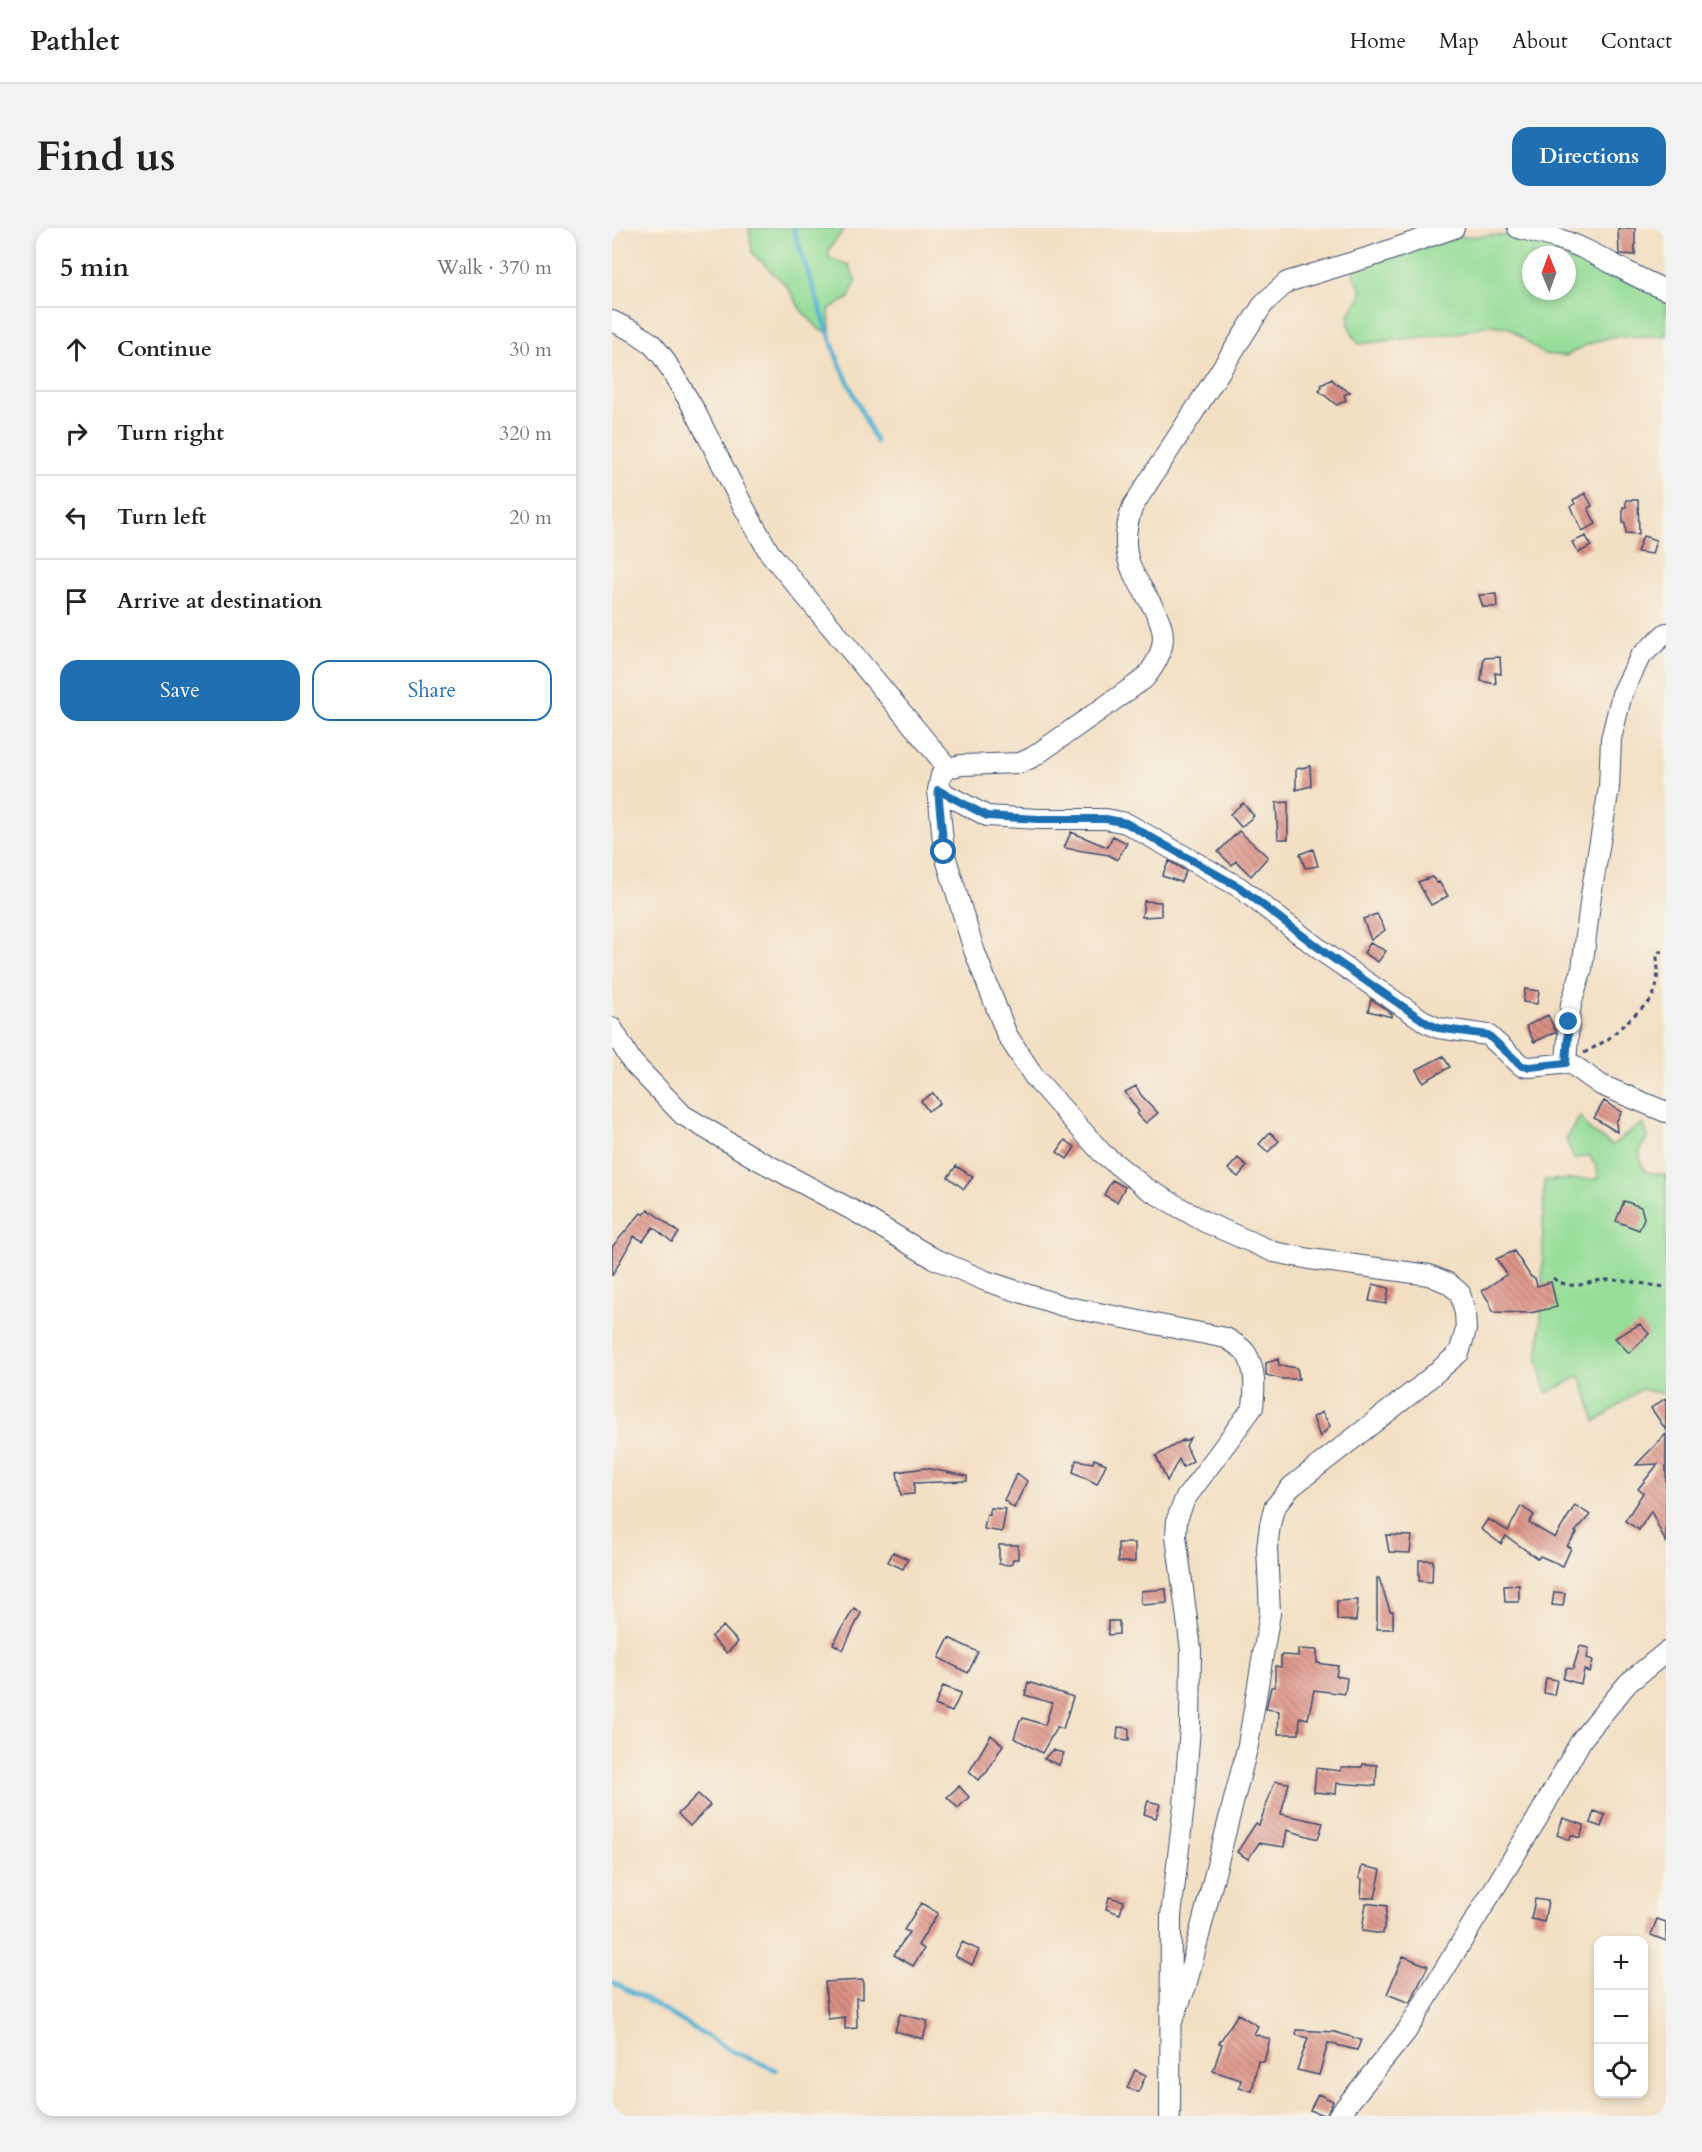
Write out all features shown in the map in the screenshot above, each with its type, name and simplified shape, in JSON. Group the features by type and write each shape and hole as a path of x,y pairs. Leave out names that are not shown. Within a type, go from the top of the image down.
{"street":[{"path":"1171,2024 1186,1986 1248,1744 1270,1613 1267,1548 1274,1508 1291,1487 1418,1389 1459,1353 1466,1330 1465,1312 1460,1293 1448,1283 1430,1275 1274,1252 1205,1222 1146,1188 1102,1153 1035,1078 1007,1035 974,950 944,852 938,790 941,775 948,768 961,765 1020,763 1033,757 1144,679 1155,666 1164,643 1163,627 1131,568 1126,546 1127,522 1132,507 1264,303 1287,282 1454,228"},
{"path":"1518,228 1550,236 1585,249 1648,283 1666,290"},
{"path":"612,321 651,343 663,357 694,409 742,504 770,552 948,768"},
{"path":"1568,1063 1569,1022 1582,969 1593,883 1609,788 1611,740 1622,694 1640,657 1666,633"},
{"path":"938,790 987,816 1106,819 1126,823 1239,887 1328,955 1427,1023 1438,1028 1488,1035 1522,1066 1568,1063 1601,1085 1666,1113"},
{"path":"612,1028 632,1062 682,1115 755,1158 856,1212 933,1258 986,1281 1063,1306 1226,1338 1245,1351 1252,1368 1255,1391 1253,1407 1185,1499 1177,1519 1176,1536 1191,1650 1190,1727 1184,1805 1171,1916 1170,2116"},
{"path":"1338,2116 1406,2032 1525,1839 1582,1739 1628,1683 1666,1652"}],"path":[{"path":"1568,1063 1607,1040 1651,1000 1657,981 1657,957 1659,952 1666,951"},
{"path":"1552,1278 1561,1284 1577,1286 1612,1280 1666,1287"}],"green space":[{"path":"749,228 845,228 829,249 829,258 849,265 856,282 848,299 829,309 830,331 820,330 801,310 786,285 752,253"},
{"path":"1493,235 1528,237 1553,246 1522,246 1522,300 1576,300 1576,257 1603,272 1666,297 1666,336 1610,337 1586,345 1566,356 1543,354 1508,327 1488,325 1458,333 1359,344 1349,327 1351,310 1360,300 1361,289 1353,274 1357,266 1460,237"},
{"path":"1580,1116 1589,1130 1612,1145 1643,1123 1648,1137 1640,1154 1643,1167 1646,1172 1666,1175 1666,1394 1641,1389 1595,1422 1580,1376 1547,1393 1538,1361 1542,1299 1544,1180 1598,1179 1597,1167 1589,1155 1574,1159 1566,1140"}],"building":[{"path":"1618,228 1635,228 1635,255 1619,254"},
{"path":"1332,379 1350,392 1344,395 1346,400 1337,405 1319,391 1322,388 1321,385"},
{"path":"1585,493 1592,506 1588,508 1596,524 1582,531 1571,506 1575,504 1573,500"},
{"path":"1626,500 1638,500 1639,534 1626,533 1625,523 1623,523 1623,507 1626,507"},
{"path":"1586,536 1591,546 1578,553 1572,542"},
{"path":"1643,536 1656,540 1652,554 1637,552"},
{"path":"1496,594 1497,607 1483,607 1479,595"},
{"path":"1500,657 1501,674 1495,673 1496,684 1481,681 1484,658"},
{"path":"1310,766 1311,786 1296,790 1296,769"},
{"path":"1288,802 1288,839 1278,839 1276,803"},
{"path":"1243,803 1254,816 1241,827 1230,814"},
{"path":"1239,831 1268,857 1251,876 1236,861 1232,865 1218,852"},
{"path":"1071,832 1107,847 1113,836 1127,843 1117,860 1109,855 1064,848"},
{"path":"1313,849 1318,866 1305,868 1300,854"},
{"path":"1169,861 1186,871 1181,882 1162,876"},
{"path":"1432,877 1437,883 1439,882 1448,896 1431,905 1418,882"},
{"path":"1144,901 1161,902 1161,916 1142,917"},
{"path":"1377,914 1385,930 1371,940 1363,919"},
{"path":"1370,943 1386,951 1378,962 1364,953"},
{"path":"1525,989 1539,991 1537,1004 1523,1002"},
{"path":"1371,999 1392,1014 1392,1017 1368,1011"},
{"path":"1548,1015 1556,1032 1534,1042 1526,1026"},
{"path":"1443,1056 1450,1067 1423,1082 1416,1070"},
{"path":"1136,1086 1141,1095 1158,1113 1146,1123 1137,1114 1139,1112 1125,1092"},
{"path":"933,1093 940,1103 928,1111 921,1101"},
{"path":"1604,1101 1622,1112 1616,1122 1617,1132 1594,1118"},
{"path":"1270,1132 1279,1141 1268,1152 1259,1144"},
{"path":"1065,1140 1075,1147 1067,1159 1057,1152"},
{"path":"1238,1158 1247,1166 1238,1177 1228,1169"},
{"path":"956,1166 973,1177 964,1189 948,1177"},
{"path":"1112,1180 1125,1187 1117,1202 1104,1195"},
{"path":"1624,1201 1641,1207 1644,1218 1639,1230 1616,1221"},
{"path":"648,1209 679,1233 672,1242 653,1227 643,1241 634,1236 612,1276 612,1247 641,1213 644,1215"},
{"path":"1514,1251 1531,1277 1535,1278 1537,1286 1551,1282 1557,1307 1530,1313 1492,1312 1490,1303 1482,1291 1507,1274 1496,1259"},
{"path":"1373,1284 1389,1288 1386,1304 1369,1301"},
{"path":"1640,1324 1649,1334 1629,1353 1615,1338"},
{"path":"1278,1359 1279,1365 1297,1368 1299,1379 1282,1379 1266,1375 1266,1363"},
{"path":"1666,1398 1666,1430 1651,1408"},
{"path":"1322,1412 1330,1426 1320,1437 1313,1417"},
{"path":"1666,1434 1666,1543 1651,1511 1639,1530 1625,1521 1643,1493 1638,1489 1658,1464 1636,1465"},
{"path":"1190,1438 1186,1446 1193,1461 1183,1467 1179,1459 1167,1481 1156,1456"},
{"path":"1094,1459 1106,1464 1097,1484 1073,1472 1076,1460 1093,1463"},
{"path":"925,1468 967,1476 967,1481 914,1483 914,1494 901,1495 897,1472"},
{"path":"1017,1473 1027,1481 1014,1508 1004,1500"},
{"path":"1575,1505 1590,1515 1575,1532 1577,1533 1567,1546 1571,1548 1563,1566 1540,1556 1538,1559 1506,1536 1501,1544 1481,1529 1488,1519 1508,1531 1521,1506 1534,1515 1529,1523 1555,1538"},
{"path":"990,1508 1006,1509 1002,1532 984,1529 987,1514 990,1515"},
{"path":"1386,1535 1412,1536 1410,1553 1389,1552"},
{"path":"1118,1543 1135,1543 1135,1562 1118,1562"},
{"path":"999,1545 1018,1545 1018,1559 1013,1559 1011,1565 999,1564"},
{"path":"893,1552 908,1559 903,1569 888,1562"},
{"path":"1419,1560 1433,1560 1432,1582 1419,1581"},
{"path":"1377,1578 1379,1578 1390,1611 1393,1611 1393,1629 1377,1629"},
{"path":"1519,1585 1519,1602 1505,1602 1504,1586"},
{"path":"1166,1589 1167,1603 1143,1605 1141,1603 1141,1591"},
{"path":"1554,1592 1565,1593 1563,1606 1552,1605"},
{"path":"1358,1600 1356,1621 1337,1620 1337,1601"},
{"path":"854,1608 861,1613 843,1650 833,1644"},
{"path":"1108,1621 1119,1621 1119,1634 1108,1635"},
{"path":"723,1626 738,1642 727,1653 711,1637"},
{"path":"949,1638 978,1652 968,1673 939,1658"},
{"path":"1580,1646 1589,1648 1587,1658 1593,1660 1590,1672 1584,1670 1581,1684 1563,1679 1566,1668 1573,1669"},
{"path":"1298,1649 1317,1650 1317,1663 1338,1666 1336,1676 1347,1678 1345,1694 1314,1690 1308,1719 1300,1717 1299,1734 1278,1734 1279,1711 1266,1709 1271,1687 1275,1687 1275,1666 1281,1667 1281,1655 1298,1656"},
{"path":"1546,1678 1557,1680 1554,1695 1544,1693"},
{"path":"1028,1682 1073,1697 1063,1729 1057,1727 1042,1753 1014,1738 1020,1720 1023,1718 1045,1725 1052,1703 1025,1695"},
{"path":"943,1686 961,1693 952,1712 935,1705"},
{"path":"1118,1727 1129,1728 1129,1740 1117,1739"},
{"path":"991,1735 1003,1745 987,1772 978,1780 969,1772"},
{"path":"1052,1750 1064,1753 1059,1765 1044,1759"},
{"path":"1363,1764 1377,1765 1376,1786 1337,1783 1336,1794 1314,1792 1316,1768 1341,1771 1341,1767 1362,1767"},
{"path":"1275,1781 1289,1783 1281,1814 1323,1823 1318,1839 1287,1830 1284,1847 1259,1843 1248,1859 1237,1852 1256,1823 1259,1825"},
{"path":"959,1786 969,1797 958,1808 947,1797"},
{"path":"698,1794 710,1805 690,1826 678,1814"},
{"path":"1148,1801 1160,1804 1156,1818 1144,1814"},
{"path":"1594,1811 1605,1815 1601,1827 1590,1823"},
{"path":"1563,1818 1584,1825 1580,1838 1571,1835 1570,1840 1557,1835"},
{"path":"1362,1866 1381,1870 1375,1898 1361,1898 1362,1879 1359,1878"},
{"path":"1109,1897 1124,1901 1120,1914 1106,1909"},
{"path":"1535,1899 1548,1901 1544,1922 1531,1919"},
{"path":"921,1903 938,1913 918,1945 924,1949 913,1966 894,1955 909,1932 904,1930"},
{"path":"1366,1903 1387,1906 1383,1934 1362,1931"},
{"path":"1657,1919 1666,1922 1666,1941 1651,1935"},
{"path":"962,1942 979,1950 972,1965 955,1956"},
{"path":"1403,1956 1428,1966 1410,2003 1387,1994"},
{"path":"863,1980 863,1999 856,1998 857,2028 845,2029 845,2017 828,2019 825,1982"},
{"path":"900,2014 928,2021 923,2039 895,2031"},
{"path":"1238,2014 1258,2026 1254,2034 1270,2039 1264,2062 1258,2061 1252,2091 1239,2088 1241,2080 1213,2071 1222,2044 1219,2043"},
{"path":"1297,2030 1335,2032 1361,2040 1357,2050 1328,2043 1319,2075 1297,2070 1308,2038 1296,2035"},
{"path":"1135,2070 1146,2075 1138,2092 1127,2088"},
{"path":"1318,2094 1333,2101 1326,2116 1310,2110"}],"waterway":[{"path":"793,228 837,358 876,442"},
{"path":"612,1982 730,2050 776,2070"}],"route":[{"path":"944,852 938,790 987,816 1106,819 1126,823 1239,887 1328,955 1427,1023 1438,1028 1488,1035 1522,1066 1566,1063 1569,1022"}]}
